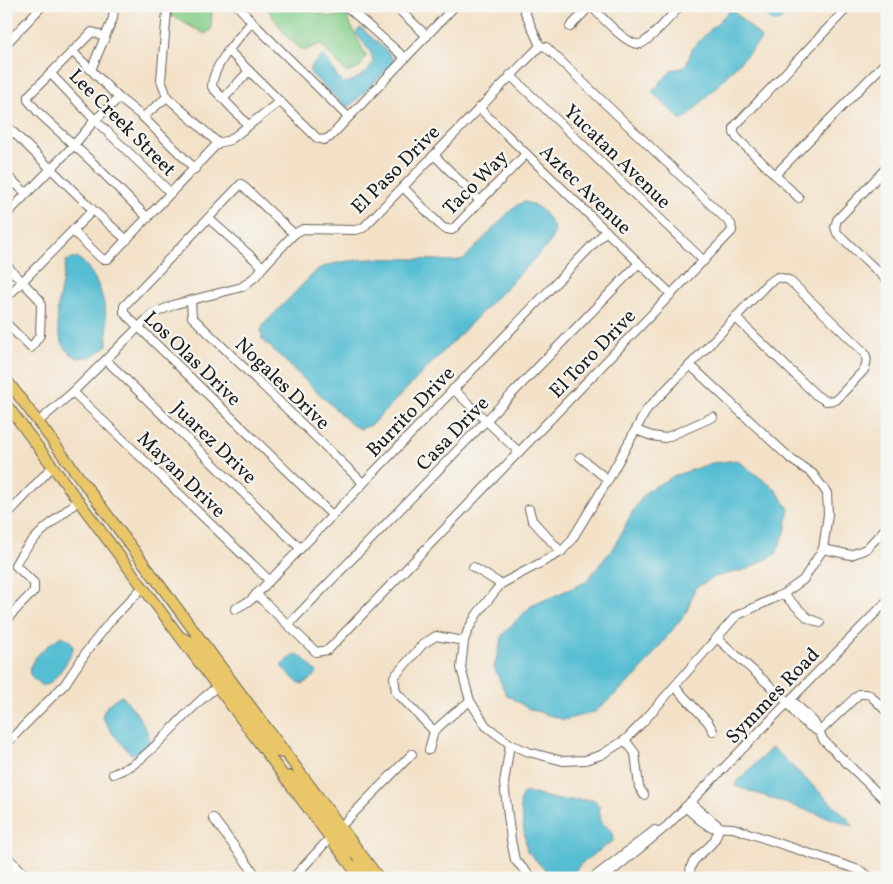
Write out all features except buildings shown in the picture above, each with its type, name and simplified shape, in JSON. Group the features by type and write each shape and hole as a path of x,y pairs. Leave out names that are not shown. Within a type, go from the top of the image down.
{"main road":[{"path":"6,379 379,878"},
{"path":"6,391 30,420 38,422"},
{"path":"6,404 360,878"},
{"path":"180,636 194,643 271,746 278,752 286,753"},
{"path":"285,778 289,776 294,779 347,848 370,866"},
{"path":"344,856 361,867 369,878"}],"street":[{"path":"6,44 42,6"},
{"path":"91,70 113,18 114,6"},
{"path":"238,6 348,117"},
{"path":"346,6 405,58"},
{"path":"395,6 427,36"},
{"path":"229,51 317,138 324,140 330,138 452,9 443,6"},
{"path":"570,27 591,6 628,40 637,45 642,44 680,6"},
{"path":"799,198 737,138 734,127 849,6"},
{"path":"524,10 540,46"},
{"path":"167,11 162,80 167,97 218,143"},
{"path":"248,125 212,87 212,81 214,73 252,22"},
{"path":"105,39 100,34 92,32 28,96 28,100 38,112 148,218"},
{"name":"El Paso Drive","path":"294,234 303,229 355,230 363,228 540,46"},
{"name":"El Toro Drive","path":"256,594 316,652 328,650 732,231 731,224 546,47 540,46"},
{"path":"72,51 118,98 143,118 195,169"},
{"path":"775,175 887,61"},
{"path":"223,100 249,71"},
{"name":"Lee Creek Street","path":"51,74 95,120 171,193"},
{"name":"Yucatan Avenue","path":"510,75 704,261"},
{"path":"143,118 167,97"},
{"path":"6,215 118,98"},
{"path":"73,231 102,260 108,260 218,143 230,140 279,102"},
{"name":"Aztec Avenue","path":"479,108 671,294"},
{"path":"6,125 93,210 127,240"},
{"name":"Taco Way","path":"402,187 443,228 452,230 526,154"},
{"path":"434,155 480,201"},
{"path":"887,167 836,220 835,227 837,233 887,280"},
{"path":"6,175 26,193"},
{"name":"Los Olas Drive","path":"294,234 241,184 124,306 124,313 332,516"},
{"path":"6,298 93,210"},
{"path":"208,218 263,267"},
{"name":"Burrito Drive","path":"235,609 251,600 606,231"},
{"path":"38,422 73,392 152,314 176,304 242,287 256,276 294,234"},
{"name":"Casa Drive","path":"288,625 639,263"},
{"path":"6,265 40,300 40,335 31,348 6,324"},
{"path":"690,365 792,460 814,474 827,493 828,514 823,549 802,580 783,594 736,616 662,703 625,740 601,755 585,760 563,761 528,752 510,744 486,726 470,702 461,668 464,641 477,614 501,584 561,552 571,542 647,409 690,365 735,317 768,283 778,277 789,280 864,352 867,360 866,365 864,370 836,400 826,401 816,395 735,317"},
{"name":"Nogales Drive","path":"191,301 192,317 363,483"},
{"name":"Juarez Drive","path":"106,360 300,548"},
{"path":"453,389 519,452"},
{"name":"Mayan Drive","path":"73,392 269,580"},
{"path":"636,430 664,438 714,417"},
{"path":"887,441 884,444 887,460"},
{"path":"580,457 608,480"},
{"path":"6,516 52,467"},
{"path":"6,620 34,591 34,583 16,565 19,556 46,527 78,501"},
{"path":"529,509 532,520 561,552"},
{"path":"823,549 851,555 866,549 887,526"},
{"path":"473,567 501,584"},
{"path":"6,744 65,684 87,651 112,619 143,587"},
{"path":"783,594 808,618 820,623"},
{"name":"Symmes Road","path":"604,878 650,841 685,807 887,601"},
{"path":"434,731 396,692 394,677 423,644 436,636 464,641"},
{"path":"717,638 788,702 796,704 814,722 824,741 887,802"},
{"path":"113,774 132,765 156,746 203,697 217,687"},
{"path":"675,687 708,722 713,731"},
{"path":"819,732 852,698 859,694 870,695 887,712"},
{"path":"429,750 434,731 470,702"},
{"path":"625,740 635,753 639,787 644,794"},
{"path":"510,744 504,783 511,840 515,860 532,878"},
{"path":"341,826 412,754"},
{"path":"685,807 720,827 733,828 858,870 872,878"},
{"name":"Symmes Road","path":"593,878 685,807"},
{"path":"213,818 258,878"},
{"path":"692,878 689,873 691,864 715,839 720,827"},
{"path":"292,878 330,838"},
{"path":"6,856 29,878"},
{"path":"6,877 17,866"}],"green space":[{"path":"153,6 212,6 211,30 205,34"},
{"path":"265,6 300,6 330,17 346,15 366,56 359,68 347,73 320,44 304,51 288,38"}],"water":[{"path":"756,6 793,6 775,23"},
{"path":"732,10 759,35 761,40 683,120 652,92 672,70 682,68 687,63 693,47"},
{"path":"361,28 389,53 394,61 350,106 346,107 309,70 323,56 344,83 365,73 373,63 371,53 356,33"},
{"path":"525,202 536,206 544,212 550,221 555,231 549,244 371,425 361,429 352,425 262,339 261,330 265,323 318,269 332,264 365,259 453,261 464,259 515,206"},
{"path":"77,257 93,274 102,297 107,321 107,346 93,356 78,358 66,349 58,329 57,318 66,261"},
{"path":"737,460 775,489 789,509 785,532 776,554 748,569 715,577 695,588 687,611 638,674 595,712 564,720 527,708 506,694 494,667 503,634 531,606 586,582 614,547 634,509 647,491 674,476 712,463"},
{"path":"62,636 69,640 73,647 71,655 52,682 41,685 30,674 31,664 46,647"},
{"path":"294,654 302,657 317,672 311,679 302,684 296,681 281,666"},
{"path":"122,696 139,718 151,742 138,753 131,754 113,734 102,717 109,704"},
{"path":"773,748 846,817 853,826 735,786"},
{"path":"524,793 559,800 595,800 599,807 601,821 612,832 613,841 583,862 568,878 553,878 527,851 520,803"}]}
